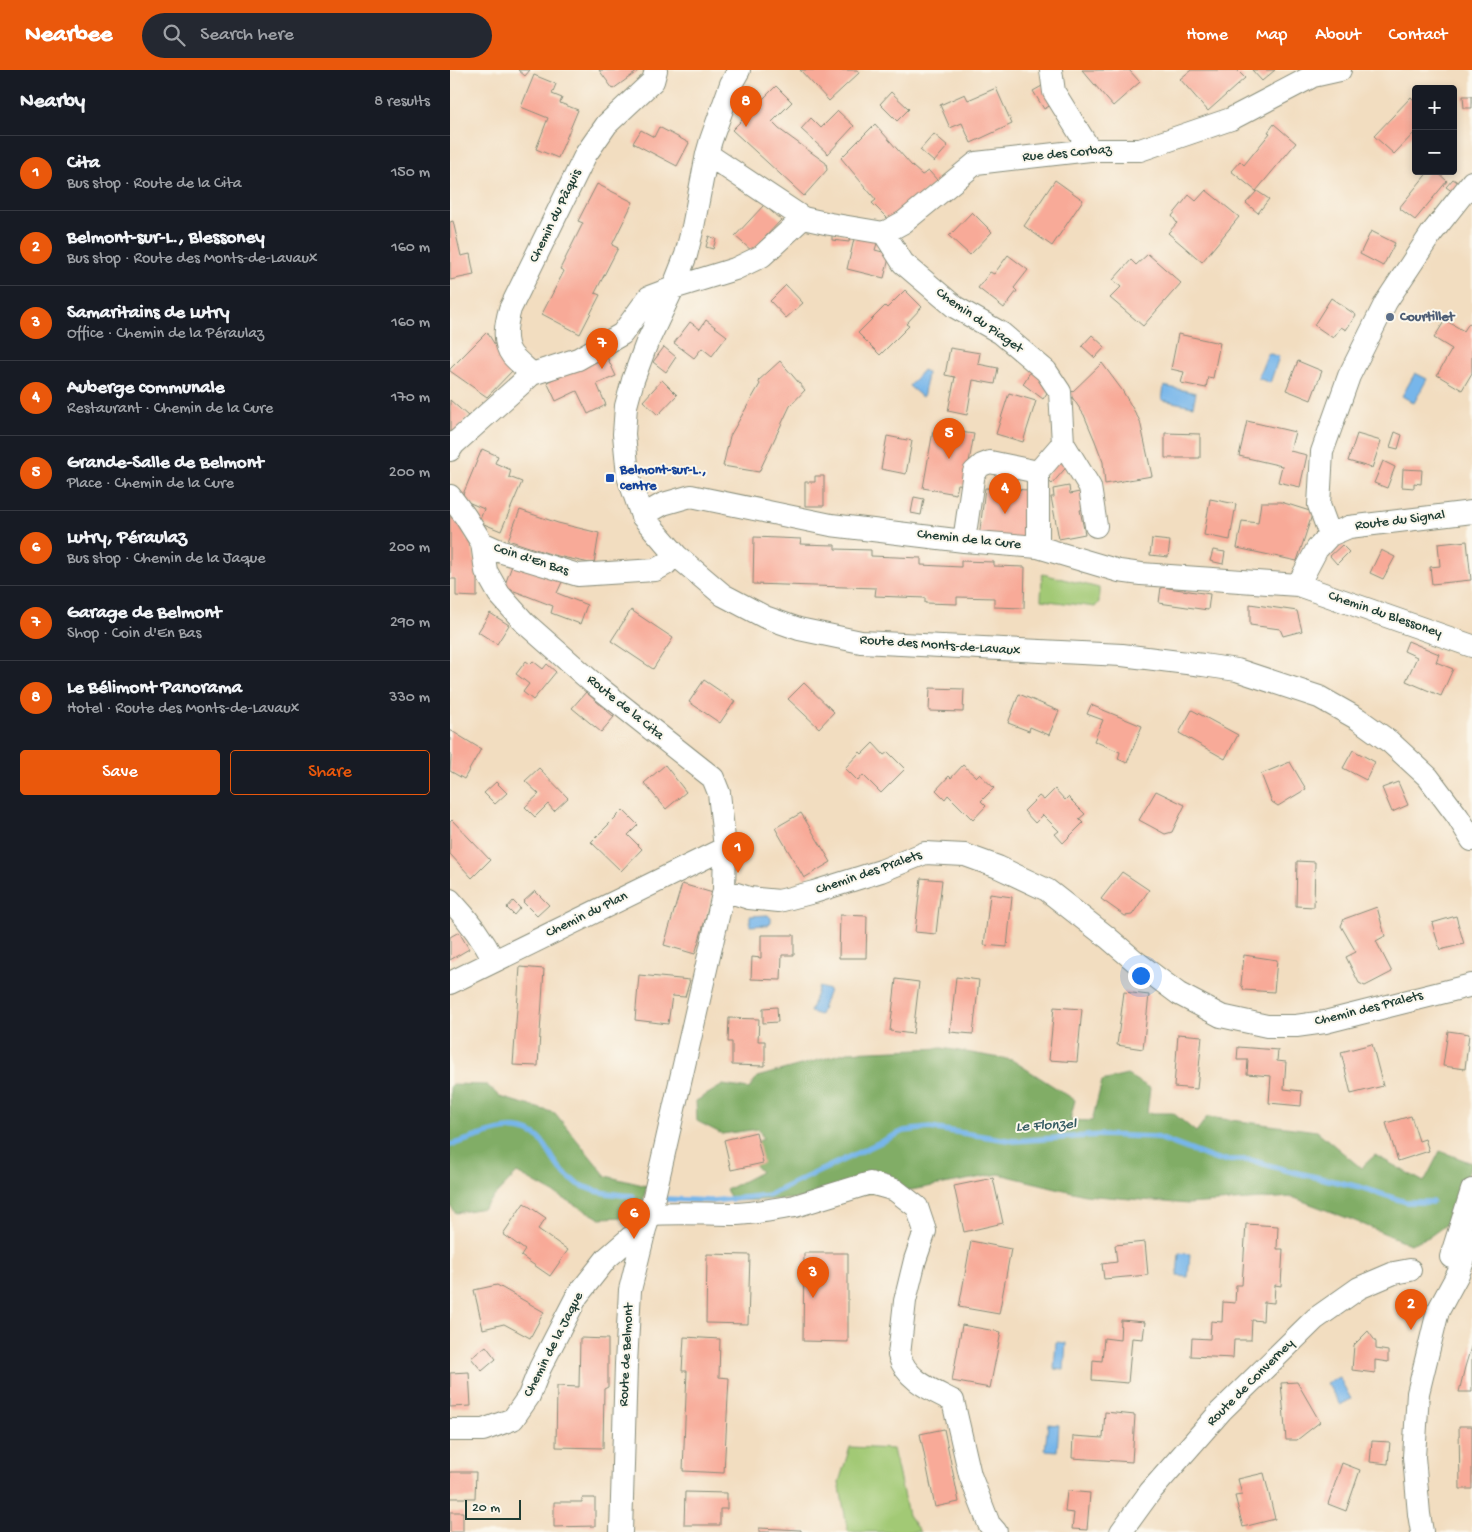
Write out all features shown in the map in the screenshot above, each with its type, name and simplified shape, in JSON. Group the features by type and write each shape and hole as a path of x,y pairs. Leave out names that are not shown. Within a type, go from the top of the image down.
{"street":[{"name":"Chemin du Pâquis","path":"532,374 511,354 506,337 506,324 510,309 586,154 607,124 653,81 656,70"},
{"name":"Route des Monts-de-Lavaux","path":"738,70 731,84 707,154 686,256 646,344 626,406 624,434 628,476 642,516 677,556 723,595 765,617 798,629 861,642 1122,655 1203,665 1237,670 1319,697 1358,719 1390,742 1428,777 1458,817 1472,840"},
{"path":"1051,70 1054,92 1090,150"},
{"name":"Rue des Corbaz","path":"884,233 904,222 976,163 1090,150 1140,150 1231,119 1313,76 1340,70"},
{"path":"707,154 803,218 884,233"},
{"path":"1298,585 1317,549 1330,535 1319,505 1322,452 1349,376 1386,302 1420,250 1472,182"},
{"path":"450,450 454,444 532,374 578,359 622,334 649,297 735,269 762,256 803,218"},
{"name":"Chemin du Piaget","path":"884,233 903,263 955,307 1001,333 1046,371 1060,392 1063,443"},
{"path":"1038,547 1038,472 1063,443 1090,487 1096,526"},
{"path":"964,540 974,472 982,465 990,462 1038,472"},
{"name":"Coin d'En Bas","path":"450,496 482,543 502,552 578,575 655,570 666,564"},
{"name":"Chemin de la Cure","path":"642,516 662,504 691,496 832,525 1038,547 1133,573 1298,585"},
{"name":"Route du Signal","path":"1330,535 1349,527 1472,512"},
{"name":"Route de la Cita","path":"482,543 486,571 498,594 526,623 593,683 713,778 719,793 725,848 724,890 657,1182"},
{"name":"Chemin du Blessoney","path":"1298,585 1472,646"},
{"name":"Chemin du Plan","path":"450,983 725,848"},
{"name":"Chemin des Pralets","path":"724,890 749,898 779,901 881,871 925,853 965,855 998,867 1046,890 1179,994 1222,1016 1266,1026 1296,1026 1325,1022 1472,985"},
{"path":"450,900 484,941 494,961"},
{"name":"Route de Belmont","path":"621,1532 630,1290 657,1182"},
{"path":"648,1222 680,1212 739,1214 795,1206 870,1183 895,1190 917,1207 925,1231 914,1260 905,1301 899,1355 908,1374 930,1389 953,1401 970,1475 989,1524 996,1532"},
{"path":"1422,1532 1418,1514 1414,1457 1418,1393 1438,1311 1458,1274 1472,1190"},
{"name":"Chemin de la Jaque","path":"450,1430 483,1430 513,1419 529,1396 540,1368 577,1296 607,1258 648,1222"},
{"name":"Route de Converney","path":"1121,1532 1150,1492 1221,1411 1315,1319 1359,1288 1394,1273 1410,1270"}],"green space":[{"path":"1043,574 1099,588 1099,602 1095,607 1041,600"},
{"path":"942,1048 1012,1060 1075,1100 1070,1120 1092,1121 1102,1081 1127,1075 1150,1088 1147,1113 1173,1113 1196,1132 1207,1117 1317,1131 1361,1168 1375,1155 1424,1182 1440,1151 1472,1163 1451,1221 1429,1237 1410,1244 1292,1197 1188,1204 1085,1195 999,1174 911,1190 790,1199 733,1201 726,1190 761,1172 751,1161 750,1145 763,1139 759,1129 722,1134 697,1121 696,1101 723,1085 749,1089 757,1077 848,1052"},
{"path":"452,1084 487,1085 500,1097 555,1113 606,1176 647,1186 641,1208 629,1217 599,1218 517,1173 483,1208 456,1213 450,1206 450,1086"},
{"path":"850,1447 893,1449 908,1515 920,1532 848,1532 839,1482"}],"water":[{"path":"1268,353 1279,357 1270,383 1258,378"},
{"path":"923,370 927,373 922,397 909,386"},
{"path":"1415,373 1427,379 1414,403 1402,396"},
{"path":"1164,386 1196,393 1193,406 1162,400"},
{"path":"768,915 771,918 771,922 768,925 750,926 750,916"},
{"path":"819,987 829,990 820,1015 810,1012"},
{"path":"1179,1253 1190,1254 1188,1277 1177,1276"},
{"path":"1056,1342 1066,1343 1064,1370 1054,1369"},
{"path":"1339,1377 1351,1399 1340,1405 1327,1383"},
{"path":"1048,1424 1059,1425 1057,1451 1045,1450"}],"building":[{"path":"518,70 530,70 525,76"},
{"path":"599,70 637,70 638,71 613,89"},
{"path":"800,70 857,70 859,73 829,101"},
{"path":"1082,70 1129,70 1140,82 1113,106"},
{"path":"1191,70 1237,70 1245,78 1208,111 1180,79"},
{"path":"1252,70 1275,70 1262,81"},
{"path":"534,75 556,84 552,94 562,98 560,103 578,110 558,158 536,149 548,118 521,107"},
{"path":"776,86 792,102 772,122 826,163 827,170 804,196 732,130"},
{"path":"1042,86 1053,104 1044,109 1033,91"},
{"path":"996,88 1012,124 971,143 962,123 950,128 940,105 965,94 968,100"},
{"path":"891,92 909,109 897,121 880,104"},
{"path":"1463,96 1472,96 1472,108 1464,108"},
{"path":"1411,97 1412,135 1394,154 1374,136"},
{"path":"838,111 854,126 828,154 801,129 811,118 821,128"},
{"path":"875,124 912,166 922,175 929,171 938,181 889,220 872,203 876,200 841,158"},
{"path":"1274,124 1296,143 1256,191 1231,171 1240,161 1244,165 1270,133 1268,132"},
{"path":"659,127 689,143 677,166 633,143 641,130 654,137"},
{"path":"934,134 948,146 934,162 920,150"},
{"path":"1426,175 1440,175 1447,181 1415,220 1399,208"},
{"path":"1453,179 1459,183 1453,192 1446,187"},
{"path":"1055,180 1083,200 1052,246 1024,226"},
{"path":"597,184 633,202 612,245 618,248 595,293 600,295 580,334 542,314 564,271 560,269 583,223 578,221"},
{"path":"1206,190 1239,217 1202,262 1168,233 1177,223 1172,216 1189,195 1196,201"},
{"path":"1257,191 1269,199 1258,213 1246,203"},
{"path":"764,205 781,220 752,251 735,236"},
{"path":"972,212 992,232 970,255 949,236"},
{"path":"453,221 461,256 470,254 474,275 450,280 450,222"},
{"path":"1371,231 1395,243 1383,266 1360,254"},
{"path":"832,233 850,235 849,242 832,240"},
{"path":"855,235 878,240 875,250 890,254 884,278 847,269"},
{"path":"709,236 716,239 713,249 706,247"},
{"path":"1148,254 1181,283 1143,326 1110,298 1121,287 1113,280 1131,260 1136,265"},
{"path":"1008,255 1028,270 1014,288 1017,291 1004,308 978,288 990,272 994,274"},
{"path":"786,285 803,303 786,318 770,301"},
{"path":"905,290 922,307 906,324 909,326 880,355 858,333 885,306 887,308"},
{"path":"1331,298 1356,315 1346,330 1341,327 1333,338 1314,325"},
{"path":"706,320 727,336 712,356 702,348 694,358 674,343 690,322 700,329"},
{"path":"1445,320 1464,331 1469,323 1472,325 1472,373 1462,390 1437,375 1452,349 1434,338"},
{"path":"487,332 500,353 515,368 487,397 450,371 450,369"},
{"path":"1178,334 1220,343 1213,378 1208,377 1206,388 1181,383 1184,372 1171,369"},
{"path":"1092,335 1105,347 1095,358 1082,346"},
{"path":"664,347 676,357 666,372 653,362"},
{"path":"950,348 980,353 978,364 998,368 995,384 973,380 967,415 948,411 955,377 945,375"},
{"path":"606,355 616,376 597,384 606,405 588,414 577,391 556,401 547,382"},
{"path":"780,361 805,390 790,406 759,472 723,466 730,436 760,384 758,381"},
{"path":"1298,361 1322,371 1311,400 1286,390"},
{"path":"1102,363 1122,390 1140,421 1152,476 1105,484 1103,462 1095,441 1084,415 1070,394"},
{"path":"1033,367 1053,384 1043,399 1023,384"},
{"path":"662,380 677,395 658,415 643,401"},
{"path":"1009,393 1036,401 1023,442 996,434"},
{"path":"450,400 468,416 450,438"},
{"path":"1247,421 1295,432 1290,451 1307,455 1300,487 1278,482 1282,466 1239,456"},
{"path":"946,430 974,434 965,485 958,484 956,494 923,488 933,431 945,433"},
{"path":"1395,432 1402,435 1398,449 1390,447"},
{"path":"1165,433 1200,434 1200,458 1165,458"},
{"path":"1357,434 1381,441 1372,468 1348,461"},
{"path":"887,436 912,441 906,474 881,469"},
{"path":"482,449 498,456 495,463 511,470 509,477 522,482 501,531 479,522 484,509 461,499"},
{"path":"1061,458 1069,464 1052,484 1045,478"},
{"path":"1383,461 1395,467 1387,488 1374,483"},
{"path":"1403,469 1422,470 1421,484 1414,483 1414,488 1402,487"},
{"path":"815,476 824,476 824,506 805,506 805,482 815,482"},
{"path":"1069,486 1070,494 1084,491 1087,508 1080,510 1085,534 1059,539 1051,497 1054,497 1053,489"},
{"path":"985,488 1029,490 1027,540 979,538"},
{"path":"914,497 924,499 921,515 911,513"},
{"path":"1210,499 1236,504 1230,540 1204,535"},
{"path":"1261,502 1281,502 1313,512 1297,561 1237,548 1242,521 1258,523"},
{"path":"520,510 558,523 599,533 594,564 553,555 508,540"},
{"path":"450,513 461,520 467,541 471,541 477,575 477,597 456,596 456,579 450,579"},
{"path":"754,537 801,539 800,544 835,545 835,549 871,550 871,556 921,558 921,565 961,567 961,561 994,562 994,566 1025,567 1024,608 994,607 994,598 957,597 957,604 925,603 925,598 875,596 876,588 753,584"},
{"path":"1152,539 1170,541 1168,557 1150,555"},
{"path":"1467,541 1471,580 1432,584 1430,567 1440,566 1438,544"},
{"path":"1342,545 1349,552 1337,564 1330,556"},
{"path":"1213,550 1225,552 1223,564 1210,561"},
{"path":"1381,550 1395,557 1383,579 1370,573"},
{"path":"513,563 562,582 557,593 587,605 580,624 551,613 553,606 504,587"},
{"path":"1161,587 1210,594 1208,610 1159,603"},
{"path":"1250,604 1297,611 1302,631 1283,636 1280,629 1250,625"},
{"path":"631,610 673,638 653,669 611,641"},
{"path":"490,613 509,625 497,644 478,632"},
{"path":"1408,641 1439,654 1436,662 1453,669 1441,696 1406,681 1417,657 1404,651"},
{"path":"526,661 530,664 533,661 543,669 547,664 556,672 533,700 523,692 529,684 516,674"},
{"path":"704,680 735,701 720,723 689,702"},
{"path":"804,683 834,712 819,728 788,699"},
{"path":"930,688 964,689 963,712 929,711"},
{"path":"586,692 614,717 601,732 572,708"},
{"path":"1019,694 1059,711 1049,735 1030,727 1029,731 1008,723"},
{"path":"1091,705 1142,726 1127,763 1118,759 1120,752 1094,741 1103,720 1087,714"},
{"path":"1192,710 1238,735 1225,759 1179,733"},
{"path":"450,730 481,749 464,779 450,771"},
{"path":"873,743 884,755 888,752 905,769 881,793 863,775 858,781 845,768 860,752 862,754"},
{"path":"1353,750 1375,762 1366,780 1343,768"},
{"path":"1290,762 1306,789 1278,806 1272,802 1261,774"},
{"path":"665,765 686,792 666,809 644,783"},
{"path":"963,765 976,777 979,774 994,788 981,801 986,806 973,820 948,795 945,799 936,790"},
{"path":"539,768 568,798 554,811 548,804 535,817 525,807 539,794 525,781"},
{"path":"496,782 507,793 495,804 484,793"},
{"path":"1398,782 1408,805 1392,812 1382,788"},
{"path":"1055,789 1065,800 1068,797 1085,814 1079,819 1083,823 1063,843 1055,834 1059,831 1043,815 1035,823 1024,811 1039,796 1044,800"},
{"path":"1156,791 1185,805 1172,832 1165,834 1139,820"},
{"path":"623,810 638,825 628,835 642,849 621,871 591,842"},
{"path":"801,813 831,862 804,878 775,828"},
{"path":"452,820 490,860 472,878 450,854 450,822"},
{"path":"1297,861 1315,862 1314,907 1296,906"},
{"path":"1122,872 1149,890 1132,915 1125,916 1101,899"},
{"path":"921,878 942,880 936,934 915,932"},
{"path":"682,884 713,893 695,954 664,945"},
{"path":"535,891 549,905 537,916 523,902"},
{"path":"990,894 1012,897 1007,947 984,945"},
{"path":"513,901 520,908 514,915 507,908"},
{"path":"1377,907 1385,936 1376,941 1392,972 1365,986 1359,983 1346,957 1356,952 1341,926 1344,919"},
{"path":"840,915 867,916 866,958 839,958"},
{"path":"1456,916 1464,944 1440,950 1432,923"},
{"path":"459,932 469,949 450,960 450,937"},
{"path":"761,935 794,935 794,955 782,955 781,980 751,979 752,957 761,958"},
{"path":"1244,955 1277,960 1274,992 1244,990 1241,984"},
{"path":"520,967 544,969 538,1066 513,1065"},
{"path":"639,975 690,980 685,997 672,996 668,1024 635,1020"},
{"path":"956,977 979,980 973,1034 950,1032"},
{"path":"896,979 919,982 913,1034 890,1031"},
{"path":"1124,992 1149,995 1143,1049 1117,1045"},
{"path":"777,1007 778,1022 763,1023 763,1008"},
{"path":"1054,1007 1082,1009 1077,1062 1049,1060"},
{"path":"729,1018 759,1019 758,1041 765,1041 765,1066 732,1065 732,1042 728,1042"},
{"path":"1448,1031 1469,1034 1465,1069 1443,1066"},
{"path":"1178,1034 1202,1036 1197,1089 1174,1087"},
{"path":"1372,1044 1383,1086 1351,1094 1341,1052"},
{"path":"1238,1047 1278,1050 1277,1061 1286,1062 1284,1089 1302,1091 1301,1106 1269,1103 1271,1076 1247,1074 1248,1060 1237,1060"},
{"path":"1411,1116 1419,1141 1425,1139 1429,1151 1398,1161 1386,1123"},
{"path":"756,1132 763,1163 731,1170 724,1140"},
{"path":"993,1178 1003,1223 964,1232 954,1186"},
{"path":"524,1203 546,1218 538,1229 568,1250 550,1276 521,1256 525,1250 503,1234"},
{"path":"1246,1224 1278,1226 1277,1249 1283,1249 1281,1286 1275,1285 1274,1303 1264,1302 1263,1321 1252,1320 1251,1340 1234,1340 1233,1358 1191,1356 1192,1338 1210,1339 1211,1321 1222,1322 1223,1302 1235,1303 1236,1285 1242,1285"},
{"path":"971,1241 1011,1249 999,1314 959,1307"},
{"path":"1145,1242 1148,1275 1104,1279 1102,1264 1117,1262 1115,1245"},
{"path":"804,1253 848,1253 848,1342 803,1341"},
{"path":"707,1254 750,1255 748,1324 706,1323"},
{"path":"497,1285 544,1312 530,1338 504,1324 483,1329 474,1290"},
{"path":"1121,1320 1145,1322 1143,1339 1132,1338 1128,1383 1092,1380 1093,1360 1102,1361 1104,1338 1120,1340"},
{"path":"962,1325 1001,1332 990,1388 952,1381"},
{"path":"1368,1331 1376,1342 1376,1349 1388,1351 1388,1362 1375,1360 1375,1373 1352,1370 1354,1345"},
{"path":"684,1337 720,1339 719,1377 729,1378 724,1473 683,1471 687,1371 682,1371"},
{"path":"580,1338 608,1339 608,1387 604,1389 603,1448 556,1447 557,1386 579,1387"},
{"path":"1472,1344 1472,1392 1459,1392 1465,1367"},
{"path":"486,1346 496,1359 482,1371 471,1358"},
{"path":"469,1372 471,1406 450,1407 450,1373"},
{"path":"1297,1382 1320,1422 1297,1440 1286,1440 1281,1383"},
{"path":"1105,1412 1135,1415 1132,1462 1072,1458 1073,1436 1103,1438"},
{"path":"1459,1426 1472,1426 1472,1489 1460,1489"},
{"path":"944,1429 959,1502 935,1507 920,1434"},
{"path":"1372,1441 1390,1442 1388,1464 1370,1462"},
{"path":"1342,1463 1360,1470 1346,1511 1328,1504"},
{"path":"450,1472 476,1472 475,1498 450,1498"},
{"path":"1264,1473 1275,1519 1243,1527 1235,1496 1242,1495 1238,1479"},
{"path":"1067,1491 1090,1493 1087,1530 1072,1529 1074,1513 1065,1512"},
{"path":"685,1492 727,1493 727,1509 720,1509 720,1525 684,1525"},
{"path":"582,1498 595,1498 595,1526 554,1527 554,1502 582,1502"},
{"path":"450,1512 463,1512 463,1532 450,1532"},
{"path":"759,1528 801,1530 801,1532 759,1532"}],"waterway":[{"name":"Le Flonzel","path":"667,1199 712,1201 769,1195 904,1131 930,1128 1014,1141 1101,1135 1156,1137 1217,1160 1250,1160 1360,1187 1406,1202 1432,1202"},
{"name":"Le Flonzel","path":"450,1145 502,1130 517,1129 527,1131 541,1140 565,1174 580,1185 597,1191 633,1196"}],"place":[{"name":"Le Bélimont Panorama","path":"746,127"},
{"name":"Courtillet","path":"1390,317"},
{"name":"Garage de Belmont","path":"602,369"},
{"name":"Grande-Salle de Belmont","path":"949,459"},
{"name":"Belmont-sur-L., centre","path":"610,478"},
{"name":"Auberge communale","path":"1005,514"},
{"name":"Cita","path":"738,873"},
{"name":"Lutry, Péraulaz","path":"634,1239"},
{"name":"Samaritains de Lutry","path":"813,1298"},
{"name":"Belmont-sur-L., Blessoney","path":"1411,1330"}]}
